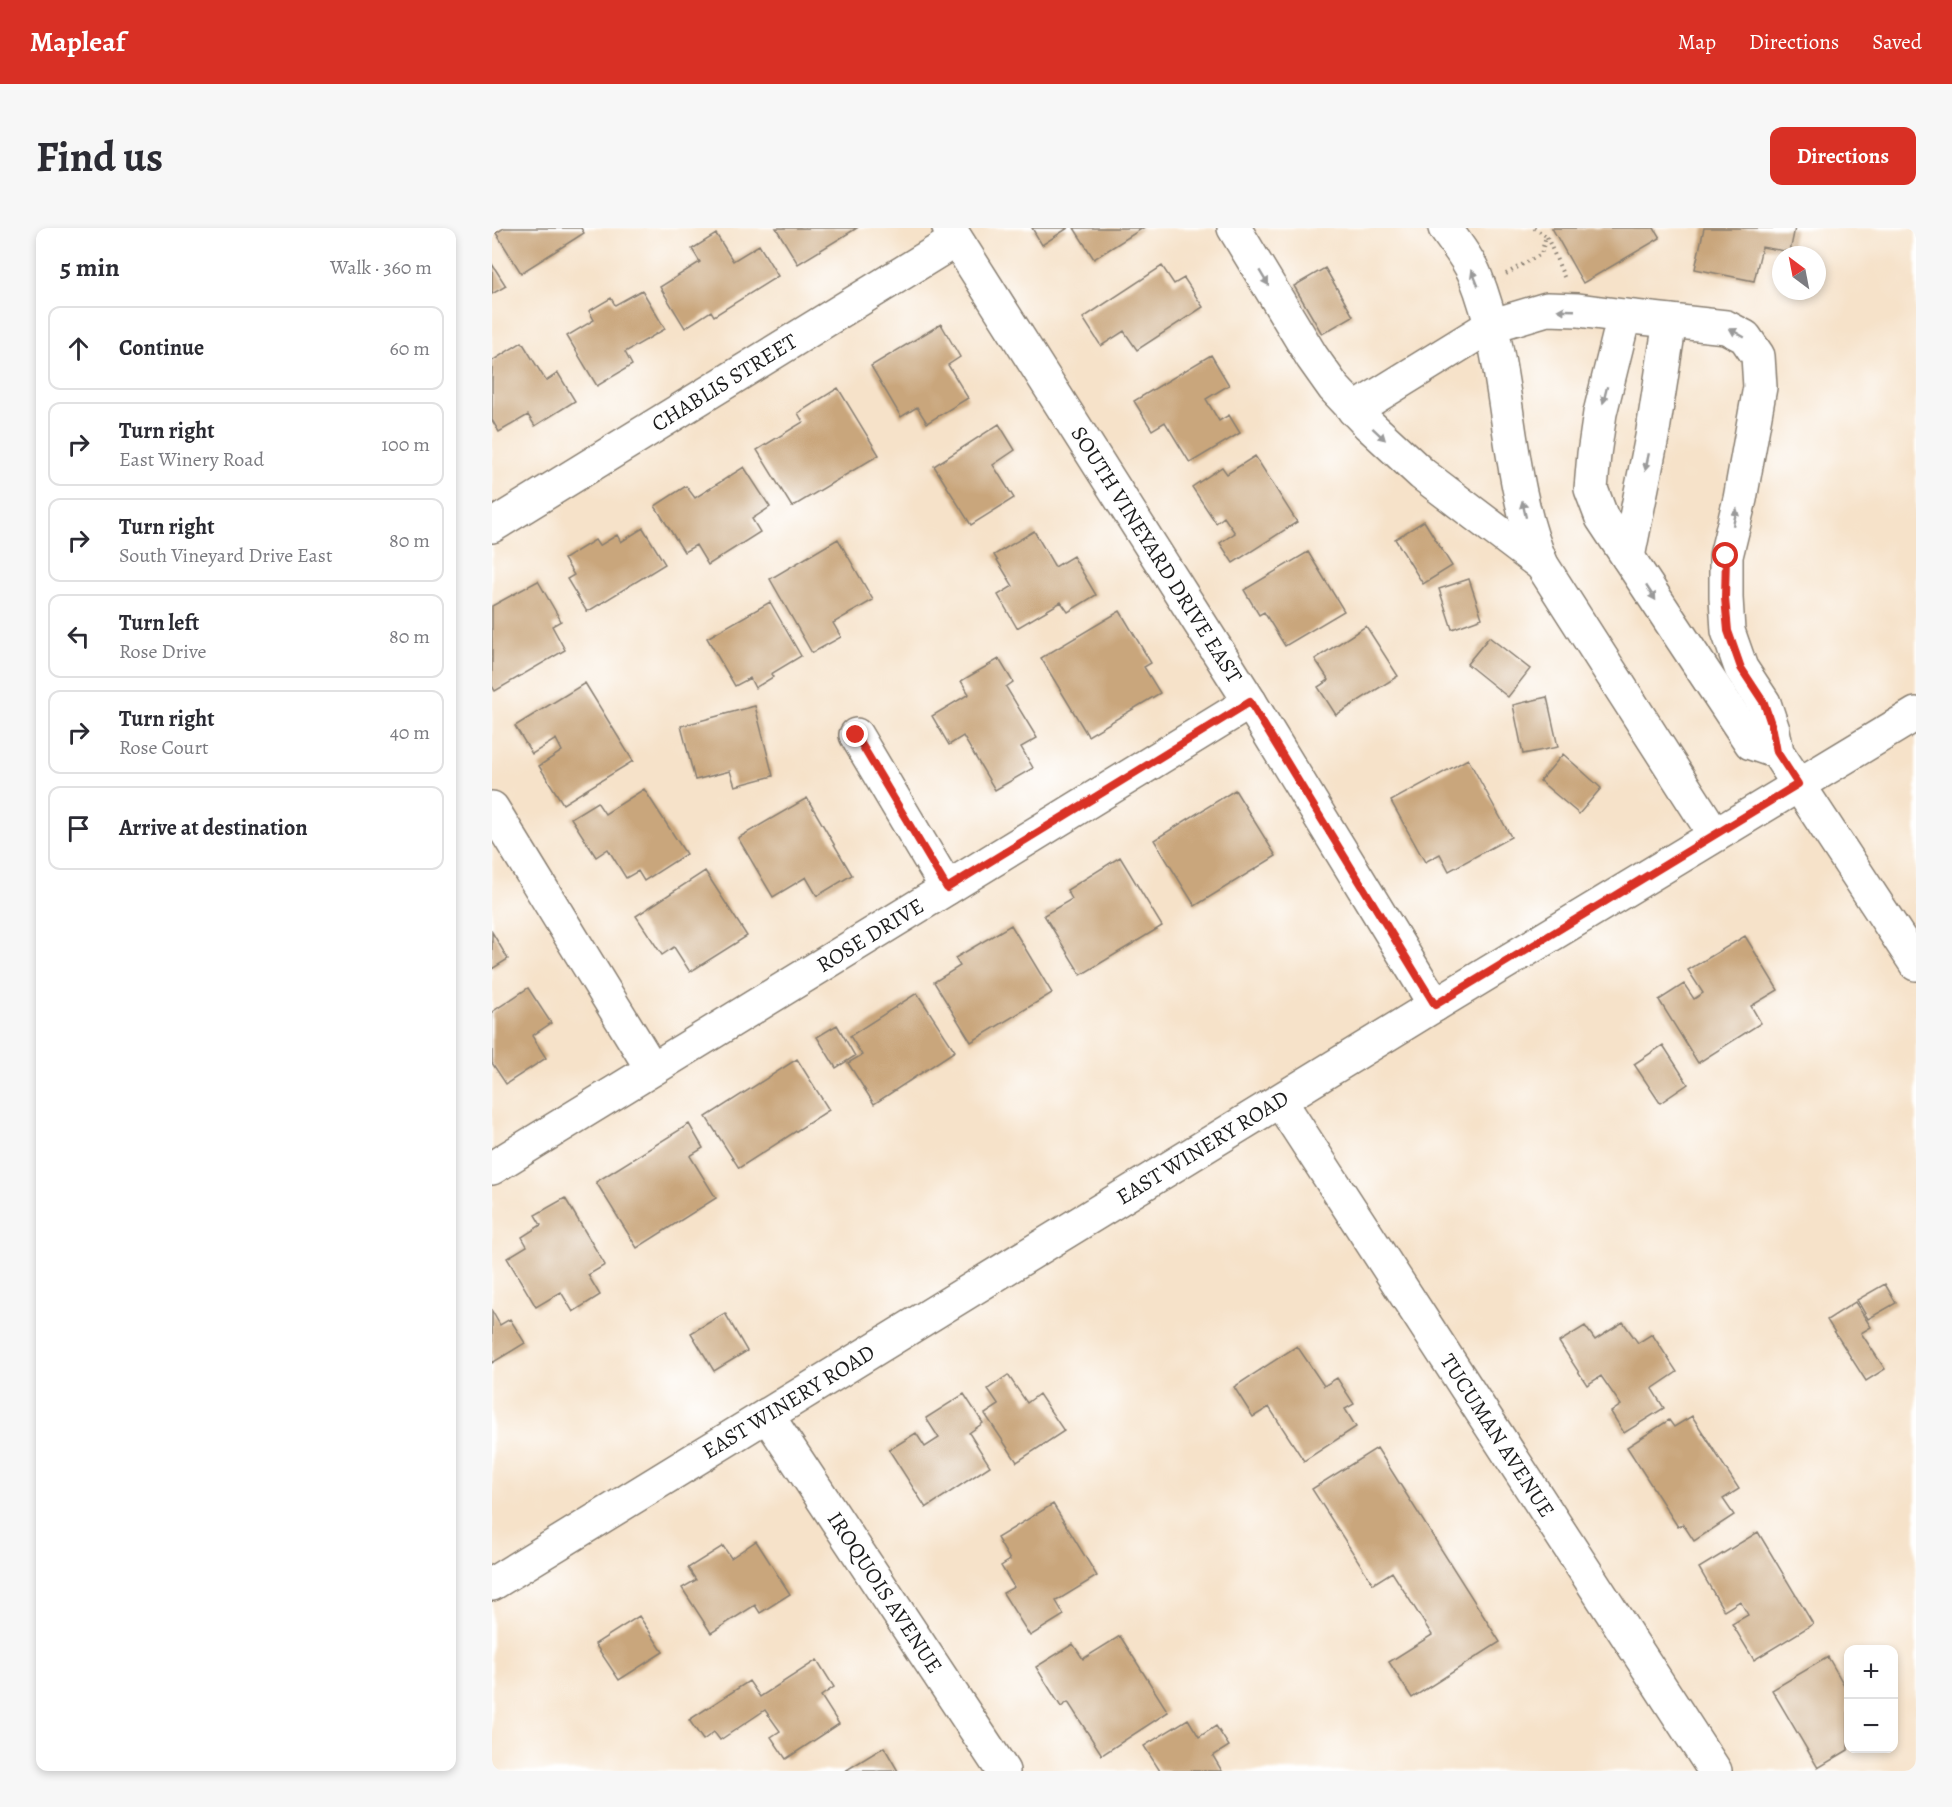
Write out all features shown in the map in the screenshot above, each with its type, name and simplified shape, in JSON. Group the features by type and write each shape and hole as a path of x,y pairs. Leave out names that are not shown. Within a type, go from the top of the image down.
{"street":[{"path":"1234,228 1312,357 1334,388 1354,410 1422,474 1542,565"},
{"path":"1445,228 1474,273 1490,326 1517,478 1531,541 1542,565 1715,835"},
{"name":"CHABLIS STREET","path":"492,526 953,234"},
{"name":"SOUTH VINEYARD DRIVE EAST","path":"953,234 1250,702 1435,1005"},
{"path":"1354,410 1490,326 1547,309 1578,310 1726,327 1745,337 1758,356 1760,387 1750,448 1726,556 1725,598 1728,631 1741,668 1764,703 1777,752 1916,964"},
{"path":"1624,316 1600,413 1592,489 1602,518 1751,743 1777,752"},
{"path":"1628,557 1652,437 1670,321"},
{"name":"ROSE DRIVE","path":"492,1168 1250,702"},
{"name":"EAST WINERY ROAD","path":"492,1584 1435,1005 1916,714"},
{"path":"856,735 947,888"},
{"path":"492,808 652,1069"},
{"name":"TUCUMAN AVENUE","path":"1280,1101 1715,1771"},
{"name":"IROQUOIS AVENUE","path":"767,1415 1003,1771"}],"path":[{"path":"1534,228 1546,236 1578,310"},
{"path":"1479,288 1541,254 1546,236"}],"building":[{"path":"504,228 581,228 584,233 521,273 496,233"},
{"path":"776,228 857,228 798,264"},
{"path":"1032,228 1068,228 1042,245"},
{"path":"1074,228 1143,228 1094,259"},
{"path":"1552,228 1654,228 1660,238 1583,283"},
{"path":"1704,228 1795,228 1791,246 1772,246 1772,249 1762,247 1754,281 1695,269"},
{"path":"716,234 733,261 759,245 778,276 714,316 711,311 685,328 660,287 700,262 692,249"},
{"path":"492,264 506,286 492,294"},
{"path":"1162,266 1174,284 1184,278 1203,307 1137,350 1124,331 1101,346 1083,318"},
{"path":"1325,268 1353,316 1322,334 1294,286"},
{"path":"642,290 665,329 625,352 632,365 597,386 567,336 594,320 589,311 611,298 615,305"},
{"path":"941,324 960,357 948,365 968,398 927,423 917,407 901,417 871,366"},
{"path":"522,342 546,381 558,373 575,401 535,426 528,415 499,432 492,420 492,361"},
{"path":"1211,355 1229,385 1206,399 1219,421 1229,415 1240,433 1190,463 1165,422 1152,430 1134,401"},
{"path":"838,388 879,455 792,507 757,450 803,422 798,413"},
{"path":"999,424 1015,450 993,465 1014,498 971,525 934,466"},
{"path":"1255,456 1297,522 1233,563 1220,543 1235,533 1224,517 1216,523 1192,487 1222,467 1227,474"},
{"path":"744,467 770,507 752,519 760,532 708,565 696,545 684,552 655,506 686,486 695,498"},
{"path":"1424,521 1452,566 1423,584 1395,539"},
{"path":"643,528 665,564 587,612 567,579 574,575 564,559 595,540 599,546 617,535 621,542"},
{"path":"1034,531 1055,567 1073,556 1096,595 1068,612 1061,602 1017,628 998,595 1013,586 994,555"},
{"path":"838,539 873,600 833,623 841,637 812,653 770,579"},
{"path":"1308,552 1344,611 1285,646 1264,612 1259,615 1244,590"},
{"path":"1469,579 1482,618 1452,629 1439,589"},
{"path":"538,581 561,621 552,626 565,650 495,691 492,686 492,606"},
{"path":"770,602 801,656 771,674 773,677 755,688 750,678 735,686 707,638"},
{"path":"1120,611 1151,663 1144,667 1160,693 1088,736 1041,658"},
{"path":"1366,626 1398,676 1336,715 1318,687 1329,680 1315,659"},
{"path":"1489,637 1530,669 1508,697 1467,664"},
{"path":"999,659 1013,682 1006,687 1037,738 1021,747 1033,768 995,790 963,736 949,745 932,716 969,694 961,681"},
{"path":"585,683 633,761 563,804 539,766 562,751 556,739 532,754 515,726"},
{"path":"1547,697 1558,747 1523,754 1513,705"},
{"path":"755,706 773,776 735,786 730,771 695,780 681,726"},
{"path":"1563,754 1601,788 1579,814 1540,781"},
{"path":"1468,759 1511,837 1449,871 1440,854 1425,862 1391,801"},
{"path":"644,789 686,854 644,881 638,871 626,878 608,849 596,857 571,818 597,802 605,814"},
{"path":"1235,790 1276,856 1195,906 1154,840"},
{"path":"807,798 852,875 817,896 806,877 773,897 738,838"},
{"path":"1120,857 1162,926 1081,975 1044,915 1072,899 1067,890"},
{"path":"705,871 747,936 690,972 674,947 662,955 636,916"},
{"path":"1011,925 1052,993 971,1042 934,982 960,966 955,958"},
{"path":"492,932 508,959 492,969"},
{"path":"1745,936 1778,990 1751,1006 1761,1023 1698,1063 1659,1000 1684,984 1694,999 1703,993 1688,970"},
{"path":"528,988 551,1023 532,1036 546,1058 506,1084 492,1063 492,1012"},
{"path":"917,993 955,1051 874,1104 848,1063 862,1055 850,1036"},
{"path":"837,1025 855,1056 836,1068 817,1037"},
{"path":"1663,1045 1688,1084 1660,1103 1634,1064"},
{"path":"797,1059 829,1110 739,1168 706,1117"},
{"path":"689,1124 703,1148 690,1156 716,1198 637,1248 596,1182"},
{"path":"565,1198 605,1265 588,1275 600,1295 573,1312 561,1292 536,1307 507,1258 527,1246 522,1237 541,1225 535,1215"},
{"path":"1885,1284 1896,1303 1868,1319 1857,1300"},
{"path":"1855,1302 1871,1327 1861,1333 1885,1369 1866,1381 1827,1320"},
{"path":"492,1311 500,1325 510,1319 525,1343 492,1363"},
{"path":"725,1313 747,1351 714,1371 691,1333"},
{"path":"1623,1322 1638,1343 1652,1334 1677,1372 1652,1389 1664,1408 1624,1433 1611,1412 1621,1405 1601,1376 1587,1385 1559,1342 1585,1326 1595,1340"},
{"path":"1297,1346 1324,1386 1337,1378 1354,1404 1345,1409 1356,1427 1304,1461 1269,1407 1253,1417 1234,1387"},
{"path":"1008,1375 1027,1403 1039,1394 1064,1431 1017,1462 985,1414 999,1405 988,1389"},
{"path":"964,1394 983,1423 969,1433 990,1466 926,1508 889,1450 916,1433 925,1447 939,1438 926,1418"},
{"path":"1692,1416 1739,1489 1723,1499 1734,1515 1694,1541 1683,1524 1678,1527 1627,1447 1669,1420 1674,1427"},
{"path":"1377,1448 1500,1642 1412,1698 1389,1662 1432,1635 1392,1572 1373,1584 1312,1489"},
{"path":"1053,1504 1097,1576 1056,1601 1064,1615 1030,1636 1003,1593 1014,1587 1001,1566 1010,1560 997,1538"},
{"path":"1758,1532 1813,1624 1754,1660 1732,1624 1748,1615 1740,1601 1724,1611 1699,1568"},
{"path":"756,1541 790,1594 760,1613 755,1605 711,1633 682,1588 696,1580 688,1568 723,1546 731,1558"},
{"path":"639,1616 663,1652 619,1680 595,1644"},
{"path":"1120,1636 1168,1712 1102,1755 1068,1702 1061,1707 1036,1667 1073,1644 1083,1659"},
{"path":"1828,1657 1844,1685 1844,1752 1818,1768 1772,1690"},
{"path":"817,1660 834,1687 821,1696 839,1724 786,1759 771,1737 780,1731 765,1710 720,1740 714,1732 703,1740 689,1720 749,1681 760,1697"},
{"path":"1188,1719 1199,1737 1216,1726 1229,1746 1213,1756 1222,1771 1160,1771 1144,1746"},
{"path":"884,1747 898,1771 845,1771"}],"route":[{"path":"856,735 947,888 1250,702 1435,1005 1798,784 1777,752 1764,703 1741,668 1728,631 1725,598 1726,556"}]}
